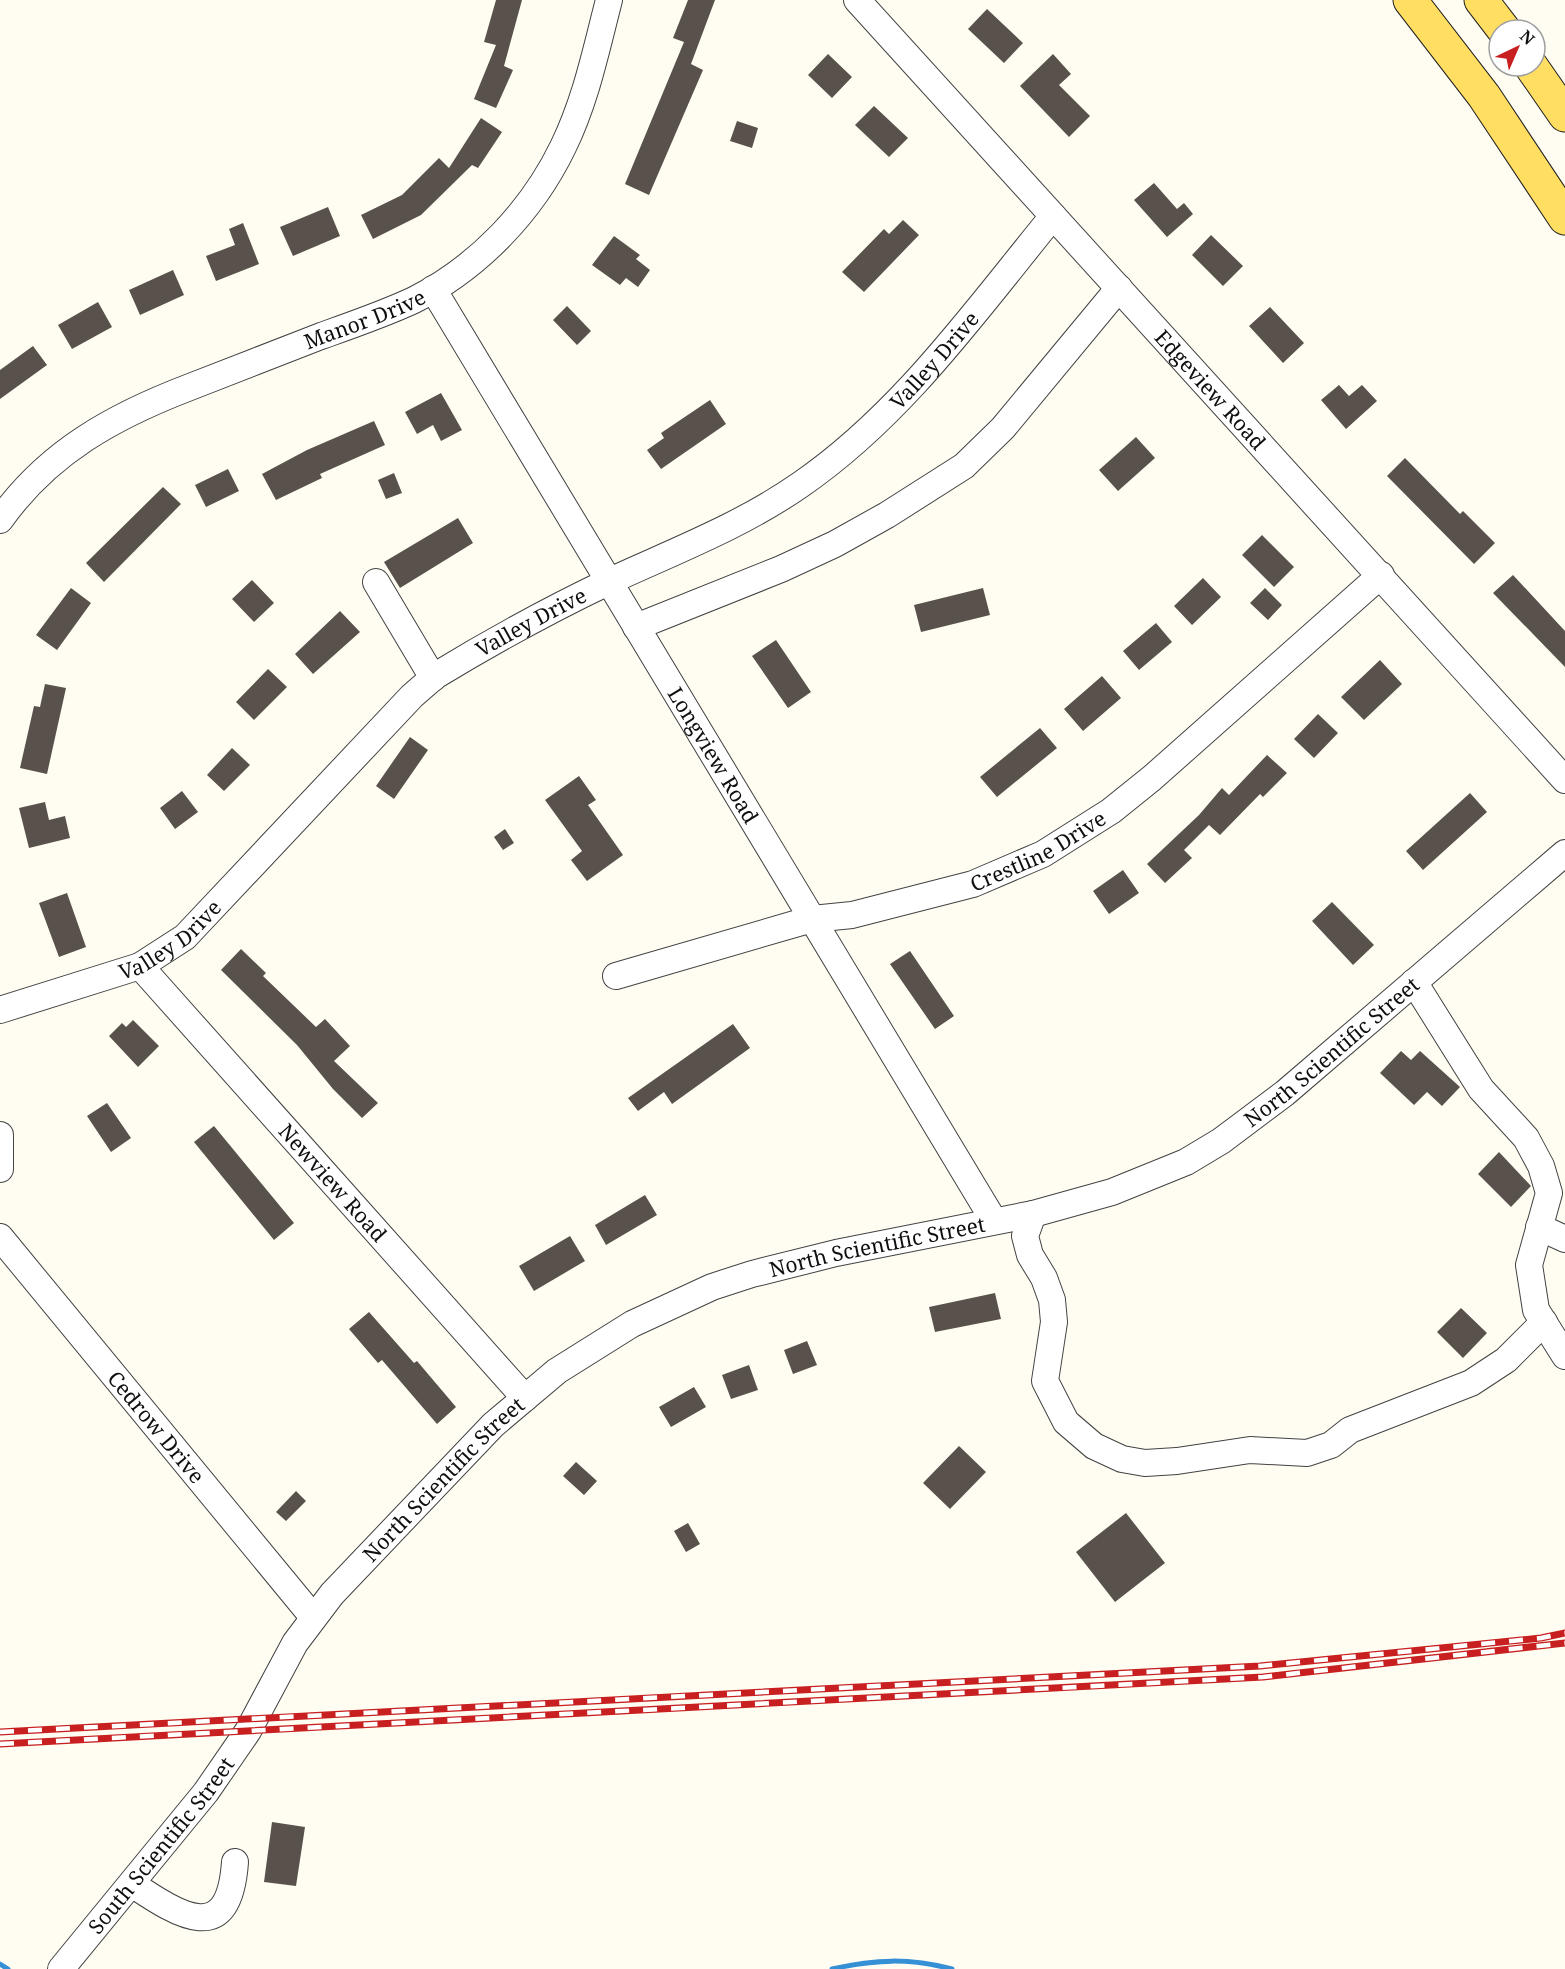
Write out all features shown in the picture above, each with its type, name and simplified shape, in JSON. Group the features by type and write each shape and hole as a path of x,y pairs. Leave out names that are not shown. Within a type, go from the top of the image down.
{"main road":[{"path":"1410,0 1484,96 1565,218"},
{"path":"1481,0 1495,18"},
{"path":"1539,78 1565,115"}],"street":[{"name":"Manor Drive","path":"0,519 45,468 87,435 109,422 161,398 393,309 433,289 471,262 496,240 524,209 553,167 585,92 609,0"},
{"name":"Edgeview Road","path":"857,0 1382,575 1565,780"},
{"name":"Valley Drive","path":"0,1010 141,966 184,937 412,696 433,678 462,659 608,582 724,530 764,509 838,456 886,412 929,367 1053,216"},
{"path":"636,627 781,569 835,544 887,515 963,466 1004,428 1119,288"},
{"name":"Longview Road","path":"433,289 994,1221"},
{"name":"Crestline Drive","path":"616,976 812,919 852,915 973,884 1006,872 1078,834 1152,778 1382,575"},
{"path":"376,582 433,678"},
{"name":"North Scientific Street","path":"254,1718 278,1672 313,1617 353,1570 450,1468 557,1371 622,1330 712,1287 793,1263 1033,1214 1151,1178 1221,1141 1285,1093 1565,853"},
{"name":"Newview Road","path":"141,966 525,1398"},
{"path":"1414,982 1481,1089 1526,1138 1541,1166 1548,1193 1530,1264 1536,1310 1565,1356"},
{"path":"0,1135 0,1168"},
{"path":"1033,1214 1025,1236 1030,1255 1044,1278 1052,1300 1054,1322 1045,1381 1066,1422 1094,1446 1122,1460 1177,1461 1250,1449 1307,1453 1331,1445 1350,1430 1471,1383 1506,1360 1544,1322"},
{"path":"1539,1227 1565,1239"},
{"name":"Cedrow Drive","path":"0,1237 313,1617"},
{"name":"South Scientific Street","path":"61,1969 206,1792 254,1718"},
{"path":"132,1884 186,1917 202,1919 218,1911 229,1899 235,1862"}],"building":[{"path":"496,0 522,0 504,66 513,70 496,108 474,99 496,45 484,42"},
{"path":"688,0 715,0 691,64 703,70 649,195 625,184 684,42 673,38"},
{"path":"987,9 1023,43 1004,63 968,29"},
{"path":"828,54 852,77 832,98 808,75"},
{"path":"1053,54 1071,74 1059,85 1090,116 1069,137 1020,86"},
{"path":"874,106 908,138 889,157 855,125"},
{"path":"481,118 502,132 478,168 472,165 421,215 373,239 361,215 402,195 439,158 449,168"},
{"path":"737,121 758,128 752,148 730,141"},
{"path":"1154,183 1177,209 1184,203 1193,214 1167,237 1134,200"},
{"path":"328,207 340,236 293,256 280,227"},
{"path":"903,220 919,235 864,292 842,272 884,229 889,234"},
{"path":"243,223 259,264 216,281 206,256 235,245 229,229"},
{"path":"1211,235 1243,266 1223,286 1192,255"},
{"path":"614,236 640,255 636,259 650,270 638,287 626,278 620,285 592,265"},
{"path":"173,270 184,295 140,315 129,290"},
{"path":"98,302 112,327 72,349 58,325"},
{"path":"567,306 591,331 577,345 553,320"},
{"path":"1270,307 1304,343 1283,363 1249,326"},
{"path":"33,346 47,365 0,399 0,370"},
{"path":"1339,385 1349,396 1362,385 1377,401 1346,429 1321,400"},
{"path":"441,393 462,430 441,441 433,425 417,434 405,412"},
{"path":"710,400 726,424 661,469 647,450 664,438 661,433"},
{"path":"374,421 385,445 320,474 322,478 276,500 262,474 307,450"},
{"path":"1136,437 1155,458 1118,491 1099,470"},
{"path":"1405,458 1460,514 1463,511 1495,543 1474,564 1387,476"},
{"path":"228,469 239,491 206,507 195,485"},
{"path":"394,473 402,493 386,499 378,480"},
{"path":"163,487 181,504 104,582 86,563"},
{"path":"458,518 473,543 400,588 384,562"},
{"path":"1262,535 1294,567 1274,587 1242,555"},
{"path":"1513,575 1565,631 1565,667 1493,593"},
{"path":"1203,578 1221,597 1192,625 1174,606"},
{"path":"252,580 274,603 254,622 232,599"},
{"path":"71,588 91,603 57,650 36,635"},
{"path":"983,588 990,615 921,632 914,605"},
{"path":"1265,588 1282,605 1268,620 1250,603"},
{"path":"340,611 360,632 313,674 295,654"},
{"path":"1156,623 1172,642 1139,670 1123,651"},
{"path":"776,640 811,692 788,708 752,656"},
{"path":"1380,660 1402,684 1364,720 1341,697"},
{"path":"268,669 287,687 254,720 236,702"},
{"path":"1102,676 1121,698 1083,731 1064,709"},
{"path":"45,684 66,688 47,774 20,768 34,706 40,707"},
{"path":"1318,714 1338,733 1314,758 1294,739"},
{"path":"1040,728 1057,748 997,797 980,777"},
{"path":"410,737 428,750 394,799 376,786"},
{"path":"232,748 250,765 224,791 207,775"},
{"path":"1267,755 1287,773 1263,797 1260,794 1220,835 1209,825 1184,850 1192,858 1165,883 1147,864 1199,815 1222,788 1229,795"},
{"path":"579,776 596,800 588,805 623,855 587,881 571,860 582,851 545,800"},
{"path":"182,791 198,812 175,829 160,808"},
{"path":"1470,793 1487,812 1423,870 1406,851"},
{"path":"45,802 49,820 65,816 70,838 29,848 19,808"},
{"path":"505,829 514,843 503,850 494,837"},
{"path":"1123,870 1139,893 1109,914 1093,891"},
{"path":"67,893 86,947 59,957 39,903"},
{"path":"1332,902 1374,945 1353,965 1312,921"},
{"path":"241,949 266,973 263,976 316,1027 325,1019 350,1046 334,1061 378,1103 362,1118 333,1089 297,1045 221,970"},
{"path":"910,951 954,1016 935,1029 890,964"},
{"path":"133,1020 159,1046 138,1067 109,1036 122,1023 126,1027"},
{"path":"733,1024 750,1048 672,1104 664,1092 638,1111 628,1098"},
{"path":"1401,1051 1411,1060 1420,1051 1460,1087 1442,1106 1427,1092 1414,1105 1380,1073"},
{"path":"107,1103 131,1138 111,1152 87,1116"},
{"path":"214,1126 294,1223 274,1240 194,1142"},
{"path":"1499,1152 1531,1186 1511,1207 1478,1174"},
{"path":"645,1195 657,1215 606,1245 595,1225"},
{"path":"570,1236 585,1261 534,1291 519,1266"},
{"path":"995,1293 1001,1319 935,1332 929,1307"},
{"path":"1461,1308 1487,1333 1463,1358 1437,1332"},
{"path":"369,1312 414,1363 417,1361 456,1407 437,1424 382,1360 378,1363 349,1329"},
{"path":"807,1341 817,1365 793,1374 784,1350"},
{"path":"749,1365 758,1390 731,1399 722,1375"},
{"path":"694,1387 706,1407 671,1427 659,1407"},
{"path":"959,1446 986,1472 950,1509 923,1483"},
{"path":"576,1462 597,1481 584,1495 563,1476"},
{"path":"296,1491 306,1501 286,1521 276,1512"},
{"path":"1126,1513 1165,1563 1115,1602 1076,1552"},
{"path":"688,1523 700,1544 686,1552 674,1531"},
{"path":"272,1822 305,1827 296,1886 264,1882"}],"waterway":[{"path":"832,1969 863,1963 892,1961 921,1963 952,1969"},
{"path":"0,1964 8,1969"}],"railway":[{"path":"0,1732 1260,1666 1541,1638 1565,1633"},
{"path":"0,1744 1263,1677 1565,1643"}]}
